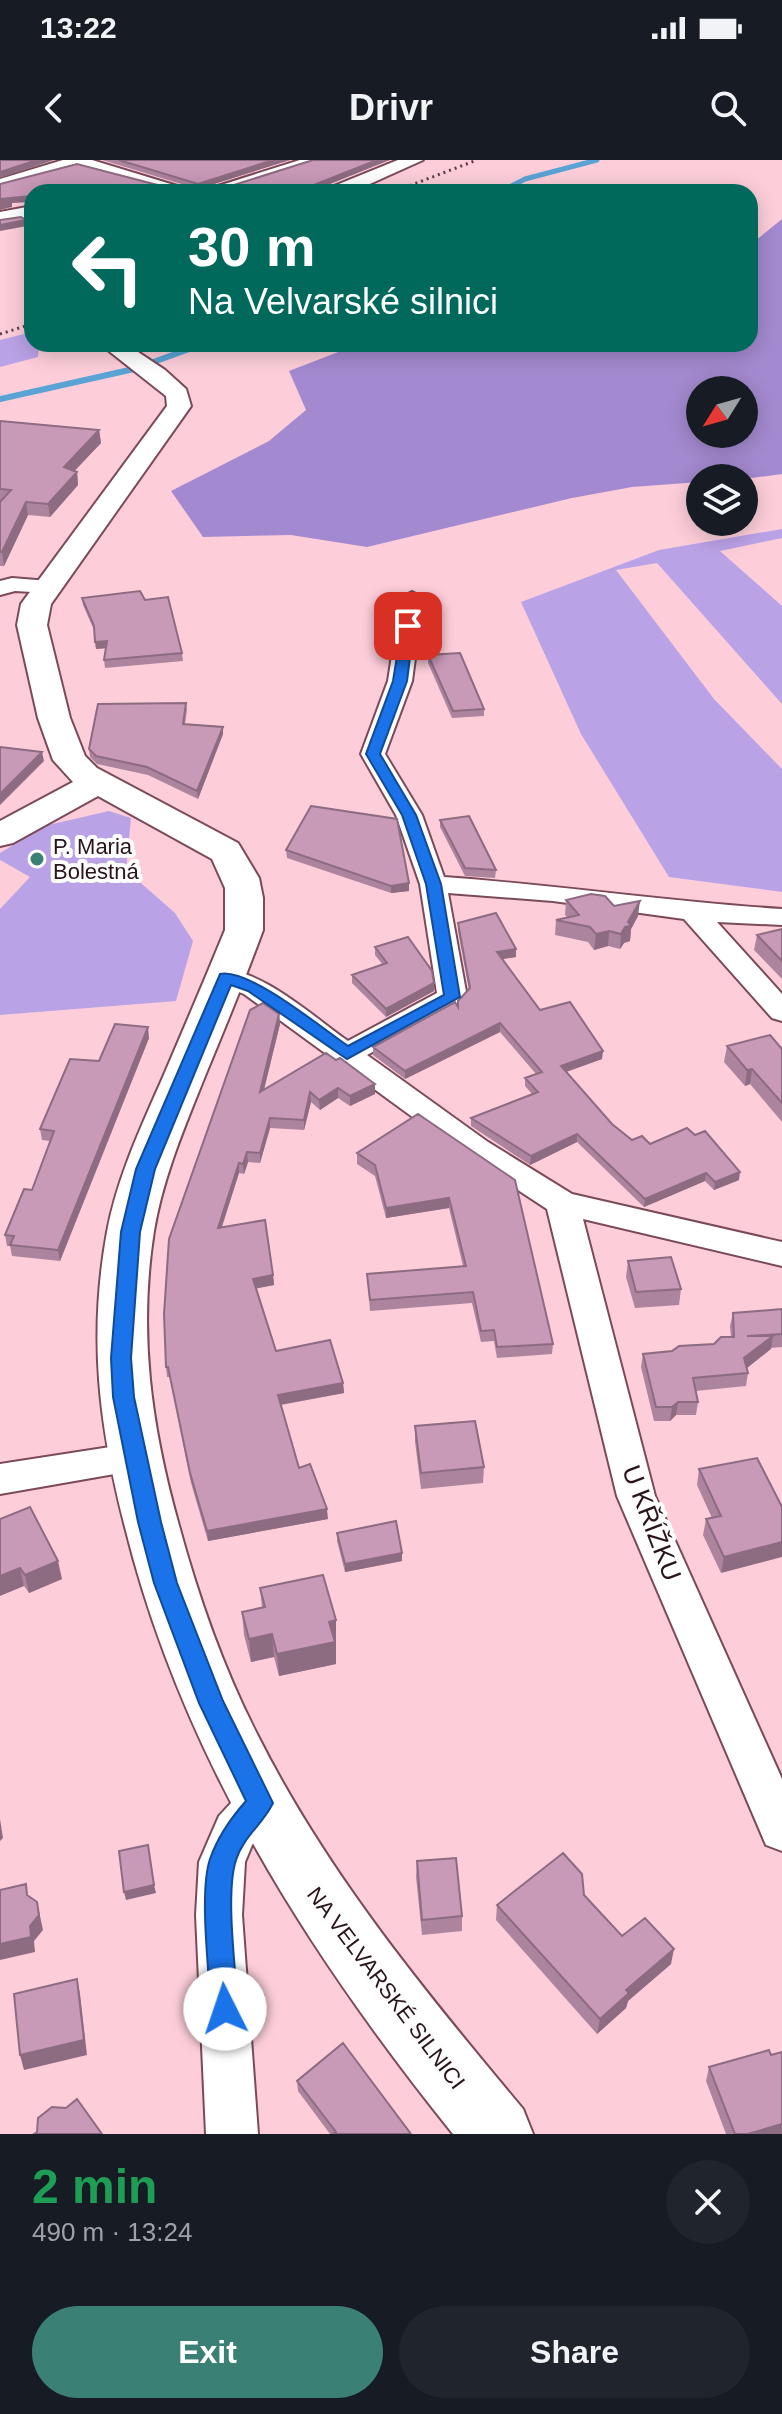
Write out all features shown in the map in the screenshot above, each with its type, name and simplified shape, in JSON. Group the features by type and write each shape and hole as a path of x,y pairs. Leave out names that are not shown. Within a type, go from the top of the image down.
{"main road":[{"path":"356,184 414,160"},
{"path":"0,218 24,214"},
{"name":"NA VELVARSKÉ SILNICI","path":"122,352 178,394 179,406 36,604 32,625 54,718 70,760 96,783 172,820 225,851 240,868 247,904 244,930 146,1169 131,1232 121,1358 124,1397 136,1458 166,1583 187,1642 211,1703 260,1803 295,1864 350,1948 498,2134"},
{"path":"0,835 96,783"}],"street":[{"path":"233,184 314,160"},
{"path":"0,183 77,161 161,184"},
{"path":"0,589 12,584 49,587"},
{"path":"347,1054 452,997 433,884 409,815 373,754 400,681 412,598"},
{"path":"433,884 553,893 693,912 782,917"},
{"path":"693,912 782,1012"},
{"path":"226,977 254,988 477,1149 562,1203 782,1254"},
{"name":"U KŘÍŽKU","path":"562,1203 636,1496 782,1830"},
{"path":"0,1479 136,1458"},
{"path":"232,2134 219,1915 222,1862 235,1831 260,1803"}],"shaded area":[{"path":"782,219 782,474 758,477 758,464 686,464 686,483 632,487 572,498 367,547 291,535 203,537 171,491 269,441 306,410 289,371 338,352 758,352 758,238"},
{"path":"24,334 24,352 38,352 38,357 0,367 0,340"},
{"path":"782,529 782,538 720,551 782,606 782,704 657,563 616,570 714,699 782,769 782,892 669,877 581,734 521,602 659,550 758,536 758,533"},
{"path":"109,811 131,818 126,870 175,913 193,941 176,1001 0,1015 0,909 30,877 0,860 0,853 44,826"}],"building":[{"path":"0,160 37,160 0,172"},
{"path":"119,160 273,160 198,184"},
{"path":"313,160 377,160 316,184 237,184"},
{"path":"77,164 154,184 24,184 24,197 0,199 0,184"},
{"path":"21,217 24,219 0,225 0,220"},
{"path":"0,421 99,430 64,467 77,472 48,504 26,502 2,552 0,502 11,490 0,489"},
{"path":"140,591 145,600 168,597 182,653 104,660 107,641 95,642 94,626 82,598"},
{"path":"460,653 484,709 453,711 428,655"},
{"path":"186,703 183,724 223,727 197,791 147,767 96,756 89,749 98,704"},
{"path":"0,747 42,752 0,794"},
{"path":"311,806 397,819 409,883 391,886 286,850"},
{"path":"469,816 496,870 465,868 440,820"},
{"path":"591,894 605,896 614,906 640,901 628,922 631,926 625,927 621,934 609,931 596,934 590,927 556,920 579,915 566,900"},
{"path":"496,913 516,949 497,952 540,1010 570,1002 603,1051 561,1066 612,1124 632,1140 642,1136 650,1144 687,1128 695,1135 705,1131 740,1172 715,1182 706,1173 645,1199 577,1134 531,1156 471,1118 538,1092 525,1078 542,1072 500,1023 405,1071 373,1047 455,1002 458,1007 458,1001 470,988 458,923"},
{"path":"782,929 782,961 757,935"},
{"path":"408,937 432,971 434,983 386,1009 352,975 387,963 375,947"},
{"path":"263,1003 279,1014 260,1092 326,1053 336,1060 340,1058 375,1084 350,1096 338,1088 319,1100 310,1092 304,1120 270,1118 260,1153 247,1152 243,1164 239,1163 218,1228 265,1220 273,1275 253,1279 276,1351 330,1340 343,1383 278,1395 299,1468 310,1464 327,1509 207,1531 190,1473 166,1367 164,1314 169,1239 250,1010"},
{"path":"115,1024 148,1027 58,1250 10,1245 14,1236 5,1235 24,1189 32,1190 54,1131 40,1129 70,1059 99,1061"},
{"path":"770,1035 782,1049 782,1103 727,1046"},
{"path":"418,1114 515,1180 553,1344 497,1347 494,1330 481,1331 473,1292 370,1300 367,1274 466,1266 449,1198 386,1208 375,1165 357,1153"},
{"path":"671,1257 681,1289 636,1292 628,1261"},
{"path":"782,1309 782,1334 747,1336 773,1336 744,1358 748,1373 693,1378 698,1402 656,1407 643,1354 672,1351 679,1346 714,1344 721,1337 734,1337 733,1313"},
{"path":"475,1421 484,1467 421,1473 415,1426"},
{"path":"757,1458 782,1507 782,1542 724,1557 706,1519 721,1516 699,1469"},
{"path":"30,1507 58,1561 25,1575 20,1568 0,1576 0,1519"},
{"path":"396,1521 402,1553 345,1564 337,1533"},
{"path":"323,1575 336,1620 329,1622 335,1642 277,1654 272,1634 249,1639 242,1612 265,1607 260,1588"},
{"path":"148,1845 154,1885 124,1892 119,1851"},
{"path":"563,1853 582,1874 584,1895 622,1936 645,1918 674,1949 626,1990 629,1993 600,2019 497,1905"},
{"path":"456,1858 462,1916 422,1920 417,1861"},
{"path":"26,1884 27,1895 37,1902 39,1915 30,1926 31,1937 0,1944 0,1890"},
{"path":"77,1979 84,2040 20,2055 14,1994"},
{"path":"343,2043 411,2134 333,2134 336,2132 297,2081"},
{"path":"769,2050 771,2055 782,2052 782,2124 748,2134 735,2134 709,2067"},
{"path":"77,2099 102,2134 34,2134 37,2132 38,2118 52,2107 66,2108"}],"waterway":[{"path":"515,184 597,160"},
{"path":"0,399 134,369 181,352"}],"railway":[{"path":"414,184 477,160"},
{"path":"0,334 24,326"}],"place":[{"name":"P. Maria Bolestná","path":"37,859"}],"route":[{"path":"225,2009 219,1915 222,1862 235,1831 260,1803 211,1703 166,1583 149,1522 124,1397 121,1358 131,1232 146,1169 226,977 254,988 347,1054 452,997 433,884 409,815 373,754 400,681 408,626"}]}
